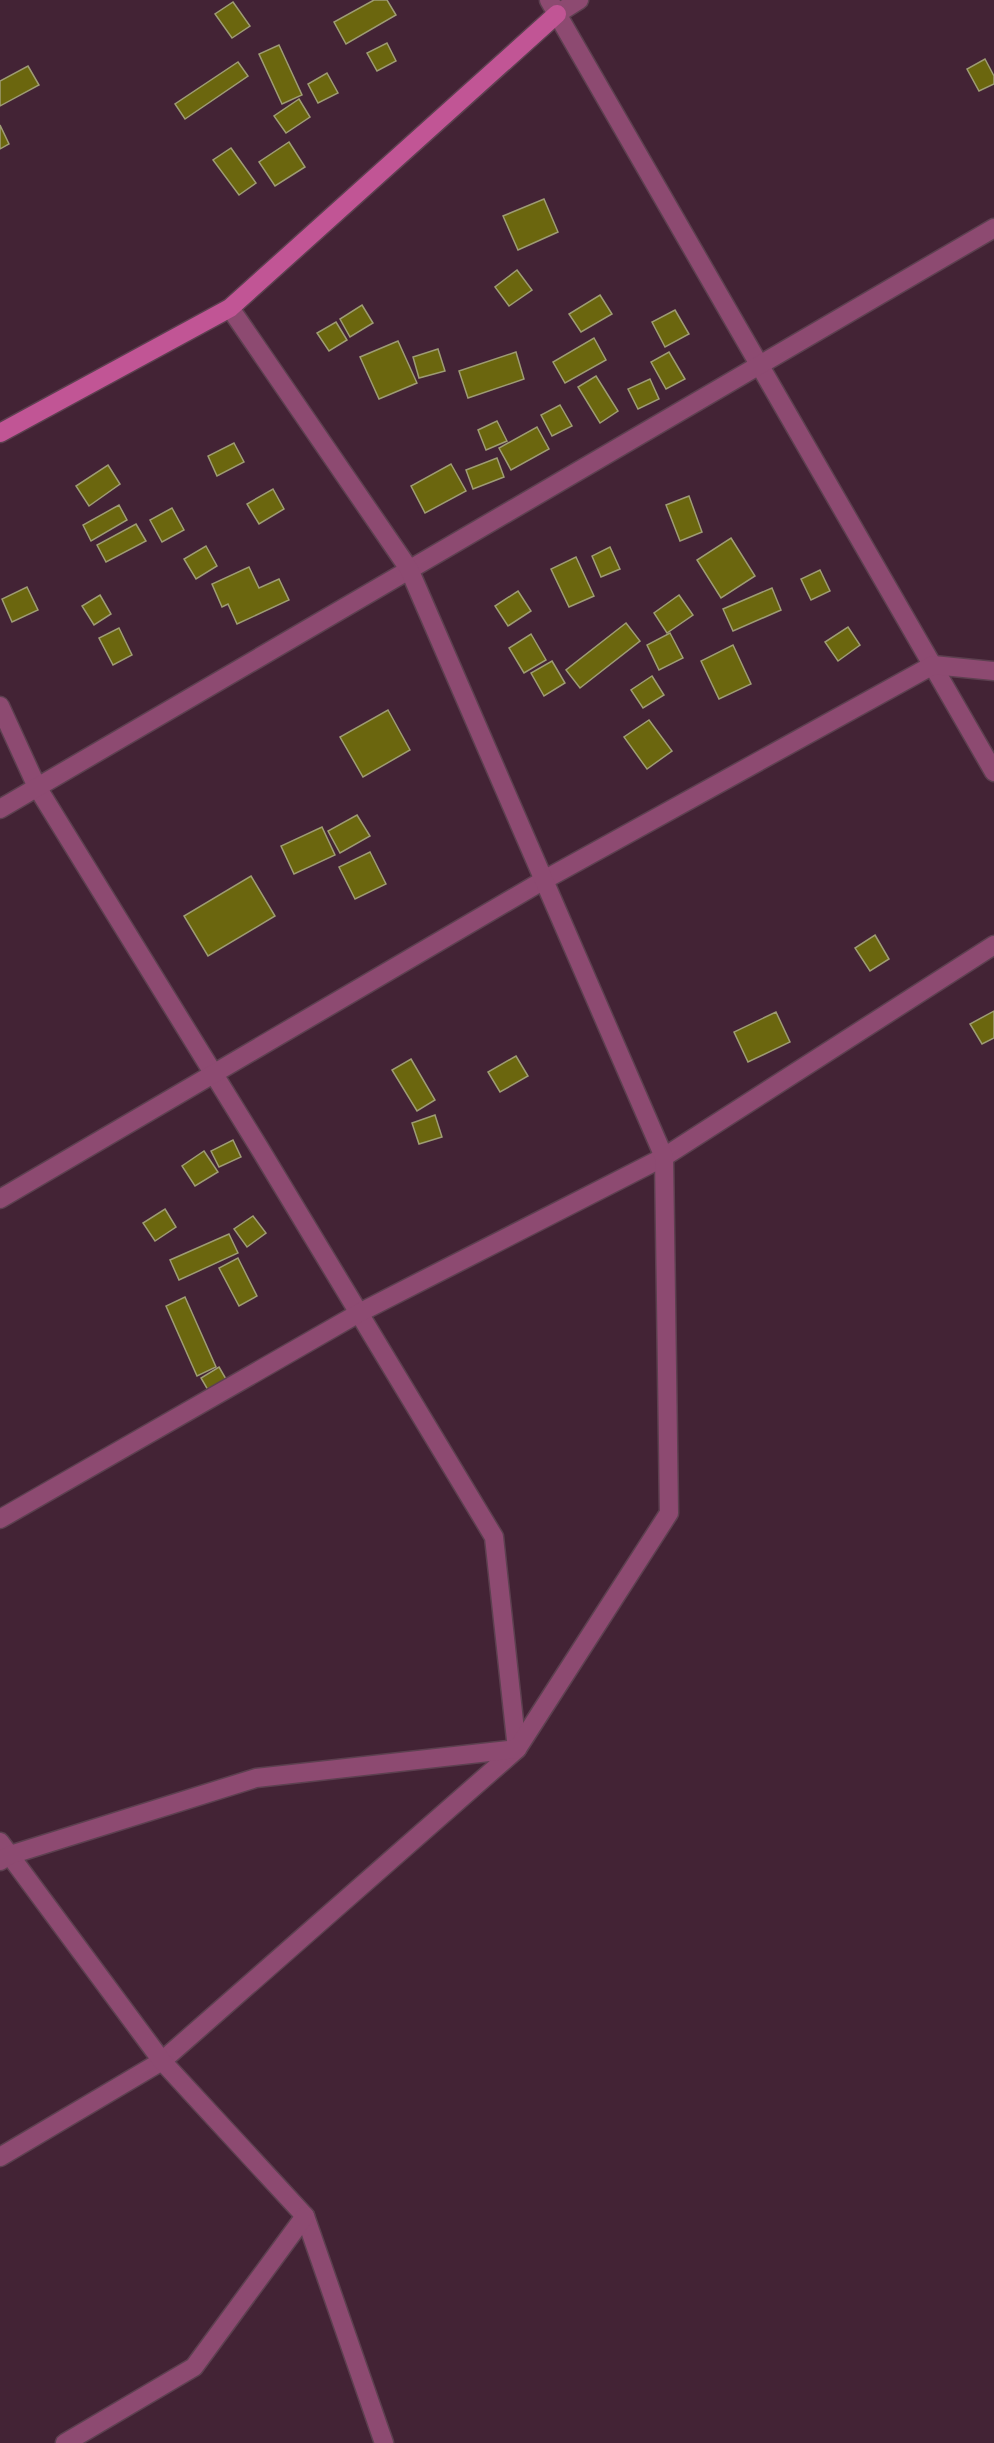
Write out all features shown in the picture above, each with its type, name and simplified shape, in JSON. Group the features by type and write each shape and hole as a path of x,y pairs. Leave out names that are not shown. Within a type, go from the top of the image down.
{"street":[{"path":"0,433 230,308 553,7 579,0"},
{"path":"553,7 994,772"},
{"path":"0,809 994,228"},
{"path":"0,2157 162,2061 517,1749 669,1513 664,1157 409,569 230,308"},
{"path":"0,1199 544,880 933,665 994,671"},
{"path":"0,706 38,787 494,1537 517,1749"},
{"path":"0,1519 359,1314 664,1157 994,945"},
{"path":"384,2443 305,2216 162,2061 3,1853 256,1778 517,1749"},
{"path":"65,2443 194,2367 305,2216"}],"building":[{"path":"374,0 387,0 396,15 346,44 334,22"},
{"path":"233,2 250,26 232,38 215,14"},
{"path":"387,43 396,61 377,71 367,53"},
{"path":"279,45 302,95 282,104 259,54"},
{"path":"985,59 994,76 994,84 979,91 967,69"},
{"path":"238,62 248,76 185,119 175,104"},
{"path":"28,66 39,85 0,106 0,81"},
{"path":"327,73 338,93 318,103 308,84"},
{"path":"299,99 310,117 286,133 274,116"},
{"path":"0,125 9,144 0,149"},
{"path":"289,142 305,167 275,186 259,162"},
{"path":"231,148 256,183 239,195 213,160"},
{"path":"544,199 558,232 518,250 503,216"},
{"path":"517,270 532,290 509,306 495,287"},
{"path":"600,295 612,314 581,332 569,314"},
{"path":"362,305 373,323 350,337 340,319"},
{"path":"675,310 689,334 665,347 652,322"},
{"path":"336,322 347,340 329,351 317,333"},
{"path":"594,338 606,360 565,383 553,362"},
{"path":"398,341 417,383 379,399 360,357"},
{"path":"438,349 445,371 419,378 413,357"},
{"path":"516,352 524,379 468,398 459,371"},
{"path":"669,352 685,379 666,389 651,362"},
{"path":"596,376 618,411 600,423 578,387"},
{"path":"650,379 659,399 638,409 628,389"},
{"path":"560,405 572,426 552,436 541,415"},
{"path":"497,421 507,441 486,450 478,430"},
{"path":"537,427 549,449 511,470 499,448"},
{"path":"234,443 244,462 217,476 208,456"},
{"path":"497,458 504,477 473,489 466,470"},
{"path":"451,464 466,491 425,513 411,486"},
{"path":"108,465 120,484 89,506 76,486"},
{"path":"273,489 284,509 259,524 247,504"},
{"path":"689,496 702,532 680,541 666,505"},
{"path":"119,505 127,520 91,541 83,525"},
{"path":"172,508 184,530 162,542 150,520"},
{"path":"136,524 146,541 106,562 97,545"},
{"path":"731,538 755,576 721,598 697,560"},
{"path":"206,546 217,566 196,579 184,559"},
{"path":"610,547 620,569 601,577 592,556"},
{"path":"576,557 594,596 569,607 551,569"},
{"path":"249,567 259,588 279,579 289,600 237,624 228,604 222,607 212,584"},
{"path":"820,570 830,591 811,600 801,579"},
{"path":"27,587 38,610 12,622 2,599"},
{"path":"772,588 781,610 733,631 723,609"},
{"path":"518,591 531,611 508,626 495,606"},
{"path":"100,595 111,614 94,625 82,606"},
{"path":"679,595 693,615 667,633 654,613"},
{"path":"626,623 640,641 580,688 566,670"},
{"path":"848,627 860,645 838,661 825,642"},
{"path":"119,628 132,655 113,665 99,638"},
{"path":"670,633 683,658 659,670 647,645"},
{"path":"531,634 546,660 524,673 509,648"},
{"path":"733,645 751,684 719,699 701,661"},
{"path":"552,661 565,683 544,696 531,673"},
{"path":"652,676 664,695 643,708 631,690"},
{"path":"388,710 410,750 363,777 340,737"},
{"path":"649,720 672,751 647,769 624,737"},
{"path":"357,815 370,836 340,853 328,831"},
{"path":"322,827 335,855 294,874 281,846"},
{"path":"370,852 386,884 355,899 339,867"},
{"path":"251,876 275,916 208,956 184,916"},
{"path":"875,935 889,959 870,971 855,948"},
{"path":"994,1011 994,1038 982,1044 970,1024"},
{"path":"776,1012 790,1042 748,1062 734,1032"},
{"path":"516,1056 528,1076 500,1092 488,1072"},
{"path":"411,1059 435,1100 417,1111 392,1070"},
{"path":"435,1115 442,1137 419,1144 412,1123"},
{"path":"233,1140 241,1157 219,1167 211,1151"},
{"path":"204,1151 218,1172 195,1186 182,1166"},
{"path":"165,1209 176,1227 155,1241 143,1223"},
{"path":"253,1216 266,1233 247,1247 234,1229"},
{"path":"229,1234 238,1253 179,1280 170,1260"},
{"path":"238,1258 257,1296 239,1306 219,1268"},
{"path":"185,1297 216,1367 197,1376 166,1306"},
{"path":"219,1367 230,1386 212,1397 201,1378"}]}
